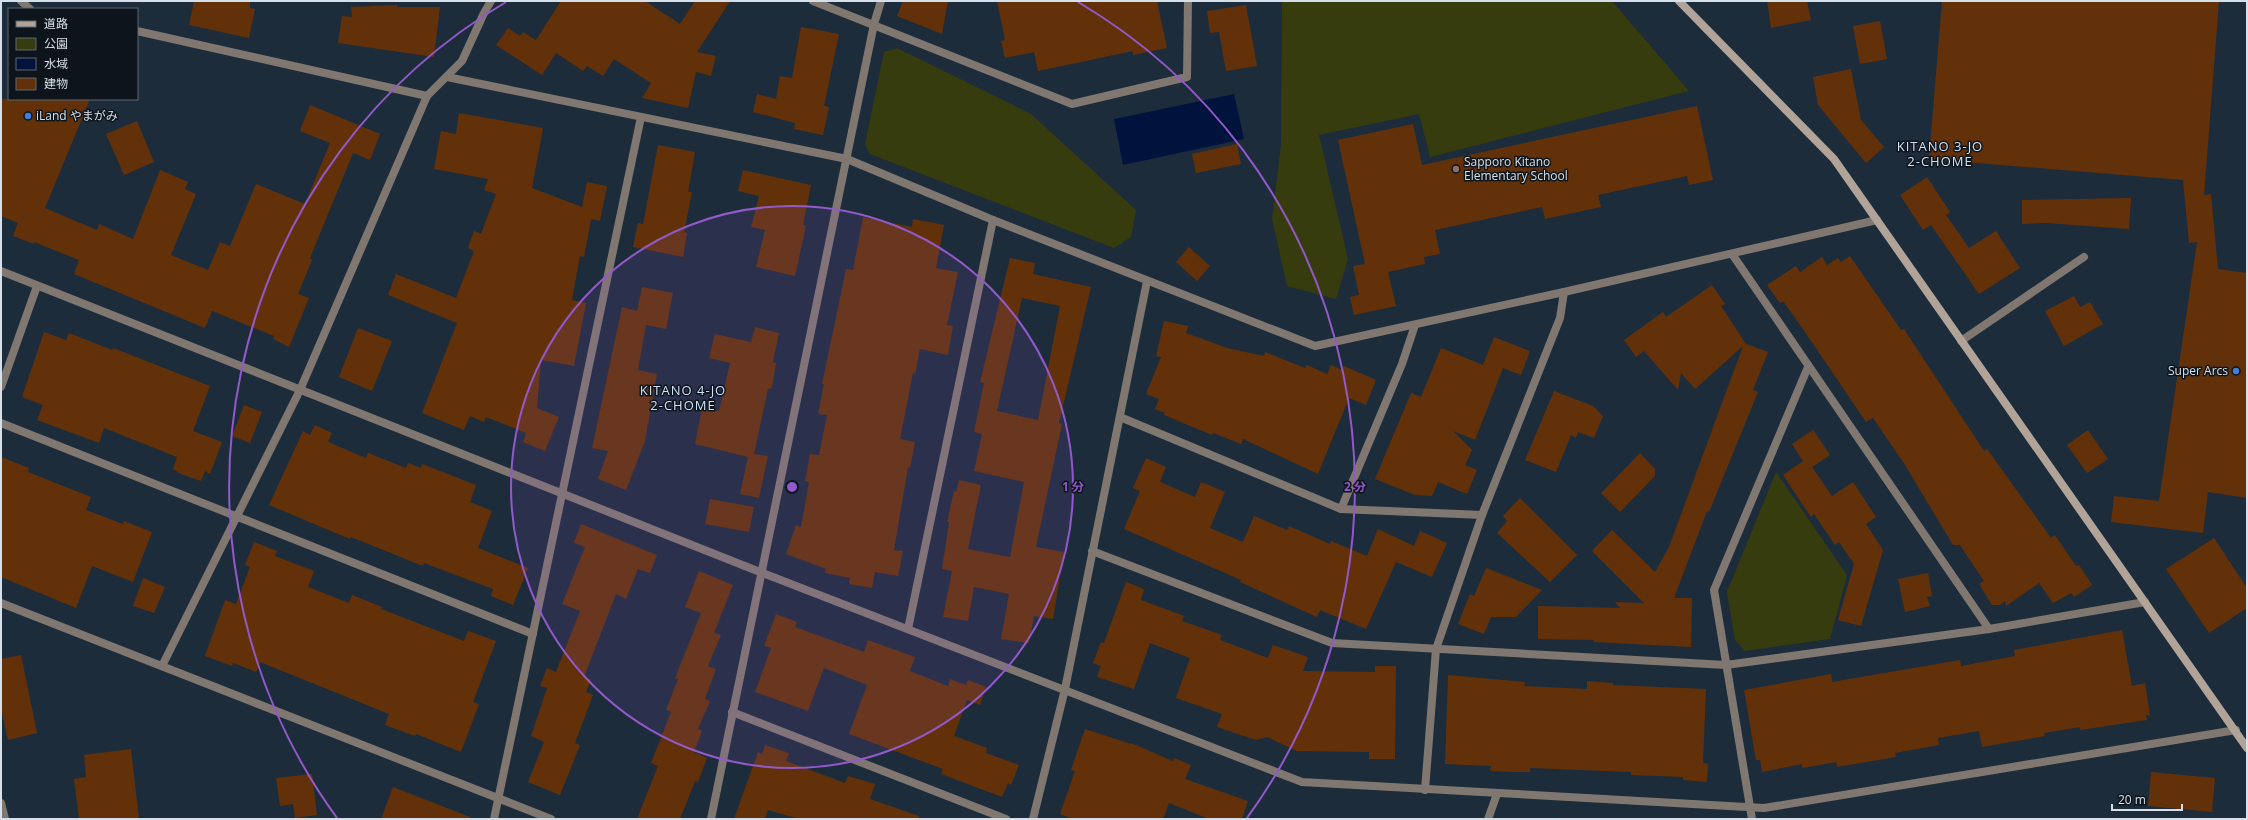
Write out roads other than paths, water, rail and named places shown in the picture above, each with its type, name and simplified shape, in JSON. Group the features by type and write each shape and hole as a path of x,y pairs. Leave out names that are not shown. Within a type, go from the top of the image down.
{"street":[{"path":"20,1 29,8"},
{"path":"162,666 238,517 300,390 427,96 462,61 484,12 491,1"},
{"path":"813,1 1072,104 1187,77 1188,1"},
{"path":"711,819 760,572 874,24 881,1"},
{"path":"1679,1 1834,159 2236,730 2247,748"},
{"path":"138,31 427,96"},
{"path":"447,77 846,159 993,220 1315,346 1564,292 1877,220"},
{"path":"494,819 641,117"},
{"path":"908,629 993,220"},
{"path":"1732,254 1989,629"},
{"path":"1961,341 2084,257"},
{"path":"1,272 760,572 1302,782 1750,809 1764,808 2236,730"},
{"path":"1033,819 1065,689 1147,281"},
{"path":"1,387 37,286"},
{"path":"1425,790 1436,649 1482,515 1560,318 1564,292"},
{"path":"1341,509 1402,364 1415,325"},
{"path":"1752,819 1714,590 1808,367"},
{"path":"1120,417 1341,509 1482,515"},
{"path":"1,423 533,634"},
{"path":"1092,551 1332,643 1726,666 1989,629 2145,602"},
{"path":"1,603 552,819"},
{"path":"732,712 1006,819"},
{"path":"1488,819 1497,794"},
{"path":"1,803 4,819"}],"water":[{"path":"1234,94 1244,139 1123,165 1114,119"}],"place":[{"name":"iLand やまがみ","path":"28,116"},
{"name":"Sapporo Kitano Elementary School","path":"1456,169"},
{"name":"Super Arcs","path":"2236,371"}],"district":[{"name":"KITANO 3-JO 2-CHOME","path":"1940,154"},
{"name":"KITANO 4-JO 2-CHOME","path":"683,398"}]}
